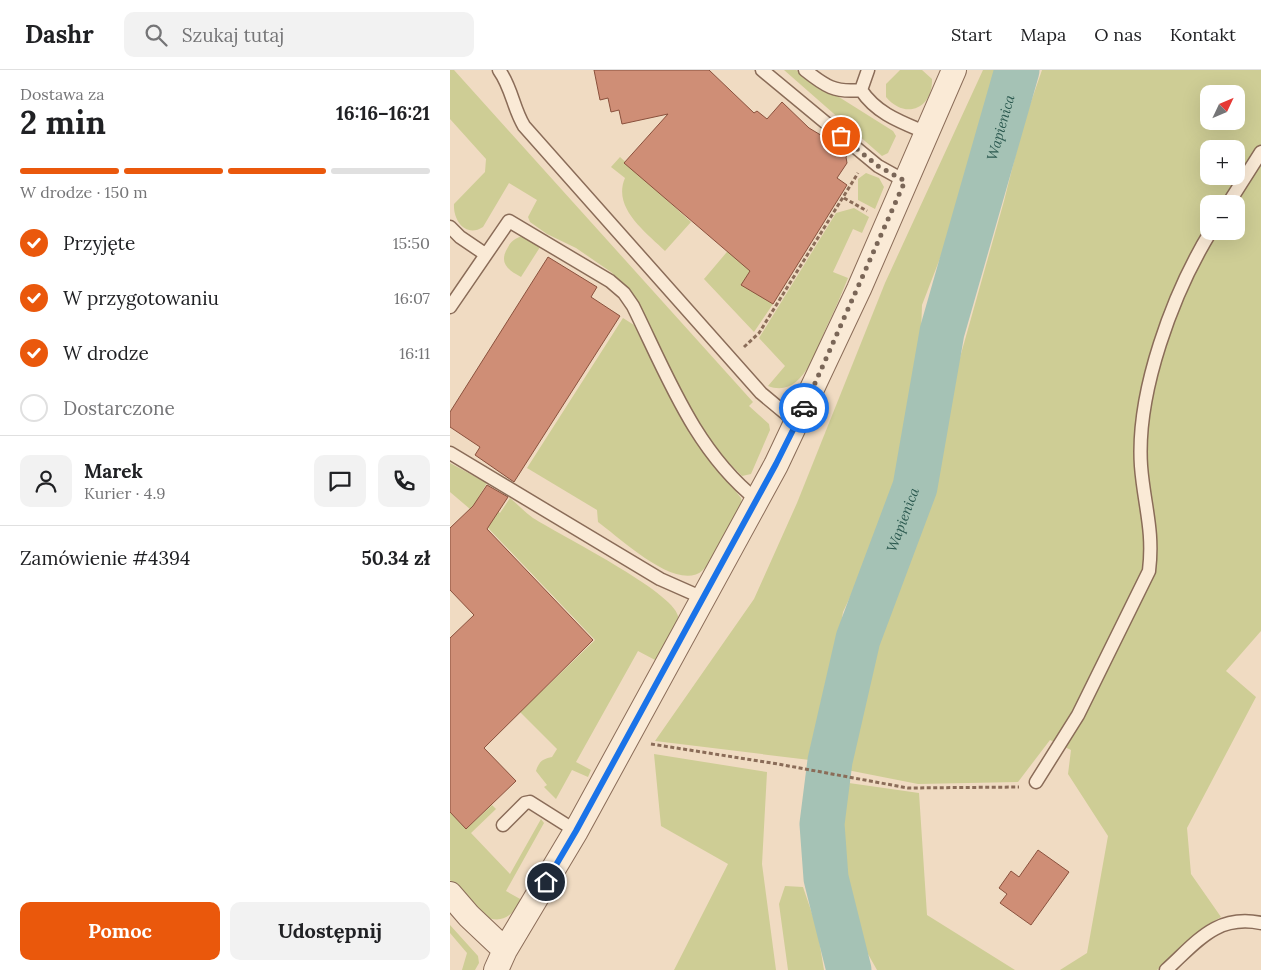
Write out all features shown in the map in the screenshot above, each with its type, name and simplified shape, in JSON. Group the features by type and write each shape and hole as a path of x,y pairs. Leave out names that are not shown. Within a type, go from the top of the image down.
{"street":[{"path":"450,894 469,916 500,960 576,831 757,500 797,423 954,70"}],"lane":[{"path":"499,70 512,96 515,112 524,126 761,393 797,423"},
{"path":"762,70 867,157 905,181"},
{"path":"805,70 834,89 844,92 861,90"},
{"path":"861,90 868,70"},
{"path":"861,90 870,103 880,112 927,133"},
{"path":"1234,195 1261,152"},
{"path":"450,307 509,221 617,287 633,306 685,413 702,440 741,487 757,500"},
{"path":"450,227 460,237 485,254"},
{"path":"1036,782 1078,716 1149,571 1152,546 1141,466 1141,434 1145,404 1160,342 1173,304 1195,257 1205,240"},
{"path":"450,453 660,579 703,598"},
{"path":"503,825 525,803 530,802 576,831"},
{"path":"1166,970 1208,931 1225,922 1246,920 1261,923"}],"path":[{"path":"731,360 759,333 867,157"},
{"path":"625,740 778,764 908,788 965,789 1020,787 1036,782"}],"shaded area":[{"path":"450,70 454,70 753,402 749,406 769,424 770,430 751,474 742,476 719,453 696,422 629,290 611,272 576,248 547,234 530,222 528,217 537,200 509,183 483,227 477,230 466,229 458,222 454,204 485,172 486,159 450,119"},
{"path":"784,70 796,70 893,131 896,136 888,153 882,156"},
{"path":"900,70 922,70 932,79 928,98 916,108 901,108 893,104 886,97 886,84"},
{"path":"983,70 1006,70 991,126 922,305 919,390 883,527 843,612 818,761 655,741 754,599 797,503 885,283"},
{"path":"1042,70 1261,70 1261,631 1226,671 1256,697 1187,828 1191,874 1221,917 1202,928 1157,970 1060,970 1087,953 1108,836 1068,774 1071,750 1050,740 1018,782 918,784 837,768 866,671 931,481 959,361 1004,201 1023,125"},
{"path":"620,157 691,222 665,251 633,219 627,209 622,189 625,178 611,167"},
{"path":"866,173 879,178 884,187 875,209 858,200 858,179"},
{"path":"854,208 869,217 862,233 853,229 833,272 848,278 812,360 799,379 790,386 780,388 768,386 785,366 759,338 836,213"},
{"path":"522,236 542,244 521,277 506,266 504,258 511,242"},
{"path":"732,246 751,269 742,285 773,304 754,332 704,279"},
{"path":"623,318 634,325 679,415 698,444 741,498 742,504 712,558 703,570 692,575 679,575 649,561 598,522 597,510 527,468"},
{"path":"450,463 487,483 478,498 500,513 510,498 533,518 613,564 657,593 672,606 678,616 678,621 667,645 657,661 638,651 576,762 591,770 588,777 572,770 556,799 544,787 547,785 536,771 540,763 552,757 557,749 511,703 504,649 543,690 595,640 470,509 450,492"},
{"path":"654,754 767,772 762,864 776,970 674,970 728,864 661,826"},
{"path":"835,781 919,793 927,915 1015,970 877,970 851,924 832,856"},
{"path":"492,805 496,809 471,833 510,874 541,819 544,823 506,891 522,900 512,913 502,919 493,919 483,915 474,908 450,880 450,812 466,829"},
{"path":"785,886 803,887 817,928 824,970 788,970 779,904"},
{"path":"450,925 478,956 479,963 475,970 462,970 467,953 450,933"}],"building":[{"path":"594,70 709,70 754,113 757,111 767,119 782,102 809,128 849,152 846,157 847,163 837,178 847,185 773,304 741,285 750,271 624,163 668,114 622,124 619,110 611,112 608,98 600,100"},
{"path":"548,257 597,287 591,297 620,316 514,482 475,455 480,447 450,427 450,412"},
{"path":"487,485 508,497 487,529 593,640 484,748 516,781 466,829 450,812 450,638 474,615 450,590 450,528 473,506"},
{"path":"1038,850 1069,872 1031,925 1000,903 1007,894 999,888 1011,871 1019,877"}],"waterway":[{"name":"Wapienica","path":"849,970 826,878 822,824 830,761 858,639 915,487 942,332 1017,70"}],"way so far":[{"path":"804,408 859,289 905,181 878,166 841,136"}],"route":[{"path":"546,882 576,831 748,517 804,408"}]}
